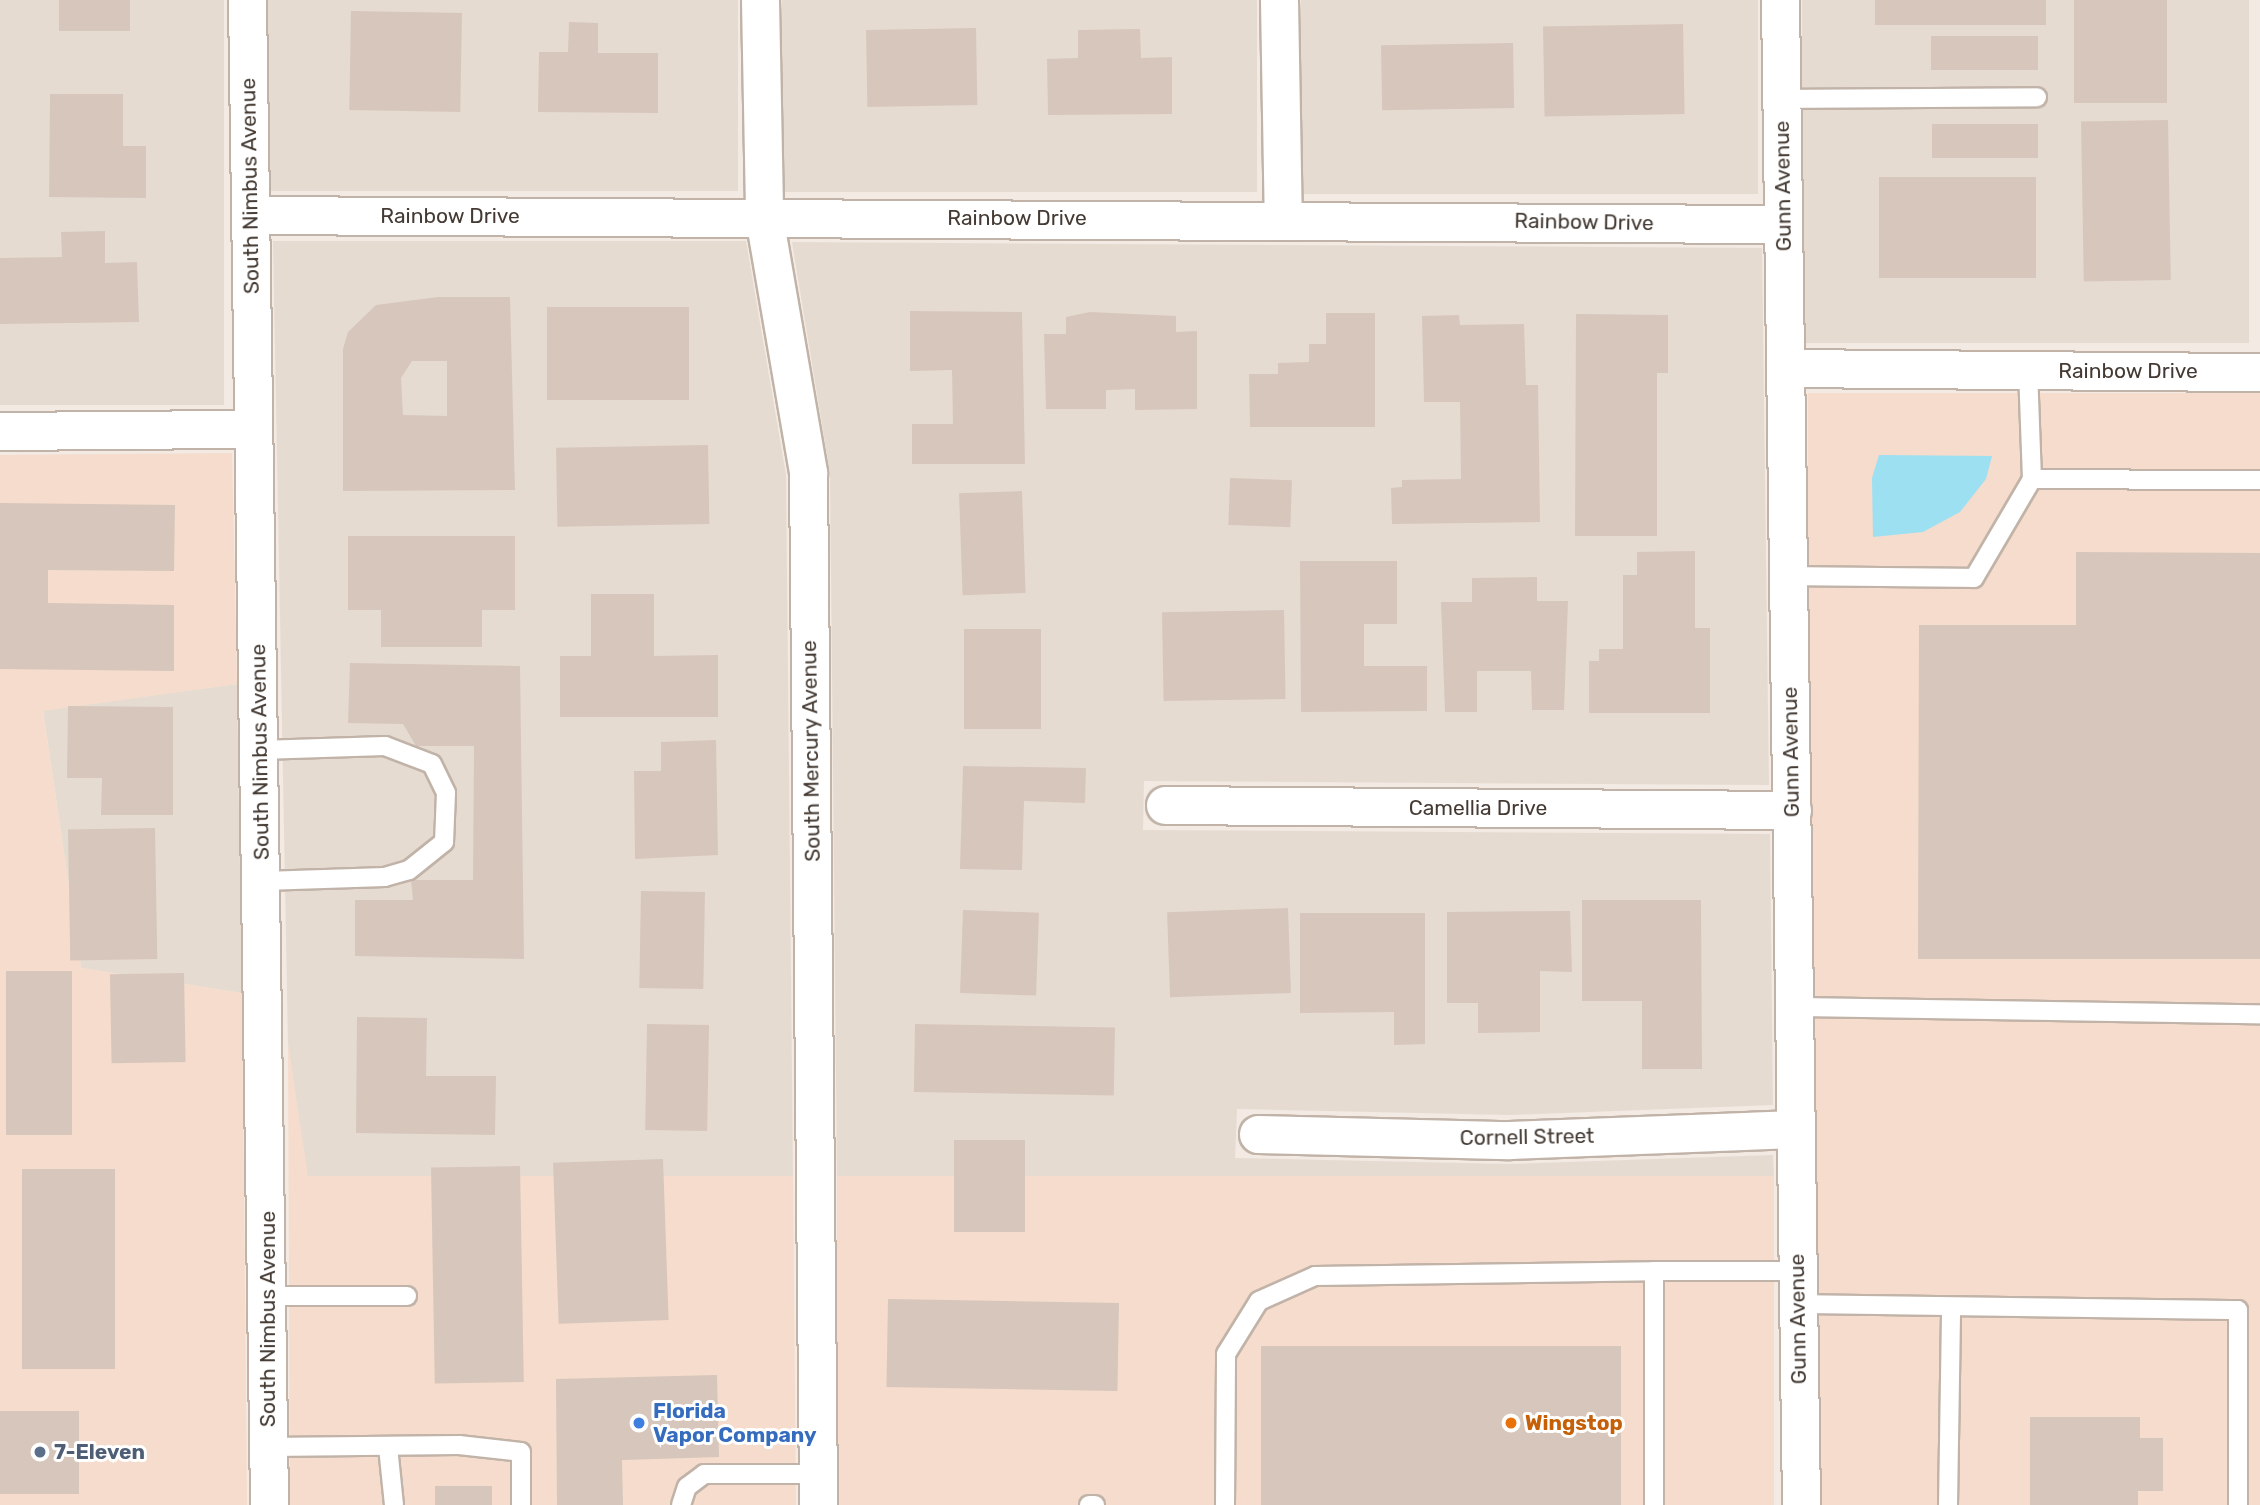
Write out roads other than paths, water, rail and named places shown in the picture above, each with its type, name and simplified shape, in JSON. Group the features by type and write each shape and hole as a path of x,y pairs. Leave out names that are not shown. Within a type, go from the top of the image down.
{"street":[{"name":"South Nimbus Avenue","path":"247,0 263,881 269,1505"},
{"name":"South Mercury Avenue","path":"760,0 764,216 808,473 818,1490"},
{"path":"1279,0 1283,219"},
{"name":"Gunn Avenue","path":"1780,0 1801,1505"},
{"name":"Rainbow Drive","path":"251,215 1783,224"},
{"name":"Rainbow Drive","path":"1785,368 2260,372"},
{"path":"0,431 253,429"},
{"name":"Camellia Drive","path":"1165,805 1791,810"},
{"name":"Cornell Street","path":"1258,1134 1509,1140 1795,1129"}],"lane":[{"path":"1782,99 2037,97"},
{"path":"1789,576 1974,578 2032,479 2028,370"},
{"path":"2032,479 2260,480"},
{"path":"260,750 386,747 432,764 446,793 444,842 409,870 386,877 263,881"},
{"path":"1794,1007 2260,1014"},
{"path":"1654,1271 1654,1505"},
{"path":"1225,1505 1226,1354 1259,1301 1315,1276 1654,1271 1951,1308 2238,1310 2238,1505"},
{"path":"269,1296 407,1296"},
{"path":"1948,1505 1951,1308"},
{"path":"268,1447 388,1447 521,1452 521,1505"},
{"path":"388,1447 394,1505"},
{"path":"681,1505 687,1487 704,1474 818,1490"},
{"path":"1089,1505 1095,1505"}],"water":[{"path":"1879,455 1992,456 1986,479 1960,512 1923,532 1873,537 1872,478"}],"place":[{"name":"Florida Vapor Company","path":"639,1423"},
{"name":"Wingstop","path":"1511,1423"},
{"name":"7-Eleven","path":"40,1452"}]}
